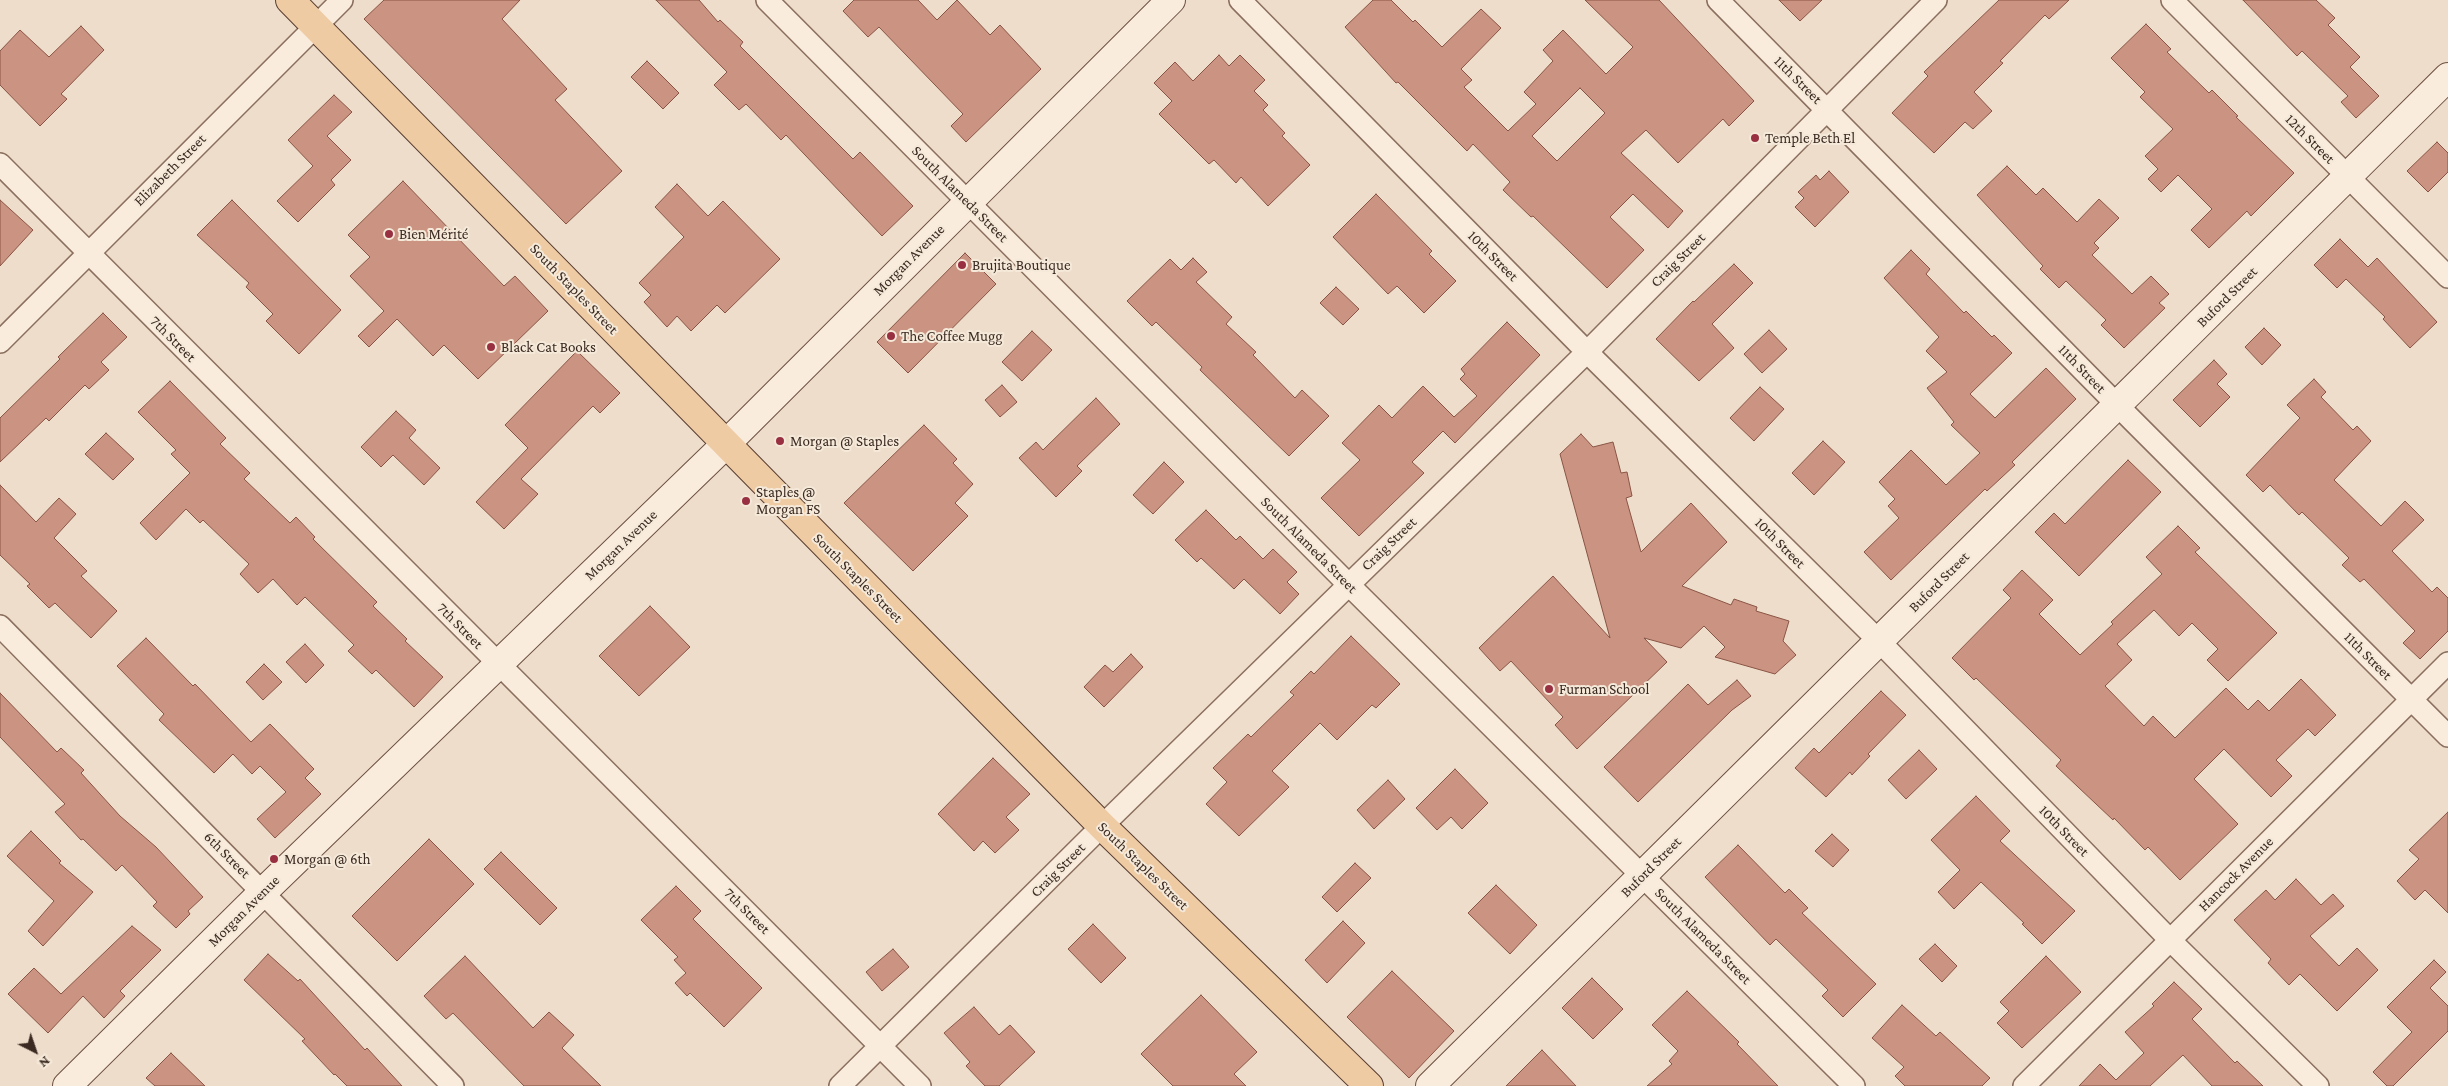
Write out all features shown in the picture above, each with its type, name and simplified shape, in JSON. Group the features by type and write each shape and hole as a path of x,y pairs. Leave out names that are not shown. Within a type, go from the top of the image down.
{"main road":[{"name":"South Staples Street","path":"290,0 1102,826 1369,1086"},
{"name":"Morgan Avenue","path":"67,1086 263,892 726,444 1171,0"},
{"name":"Buford Street","path":"1430,1086 2448,77"}],"street":[{"name":"Elizabeth Street","path":"0,342 342,0"},
{"name":"South Alameda Street","path":"767,0 1348,584 1854,1086"},
{"name":"10th Street","path":"1240,0 1587,352 1879,641 2170,940 2318,1086"},
{"name":"11th Street","path":"1718,0 2448,736"},
{"name":"Craig Street","path":"840,1086 1348,584 1587,352 1936,0"},
{"name":"12th Street","path":"2172,0 2448,277"},
{"name":"7th Street","path":"0,164 920,1086"},
{"name":"6th Street","path":"0,626 454,1086"},
{"name":"Hancock Avenue","path":"2024,1086 2448,663"}],"building":[{"path":"384,0 520,0 502,19 567,89 555,100 622,171 566,224 364,19"},
{"path":"656,0 699,0 718,22 720,20 743,42 740,46 853,159 860,152 913,206 882,236 786,135 781,140 746,104 739,110 714,85 727,72"},
{"path":"854,0 918,0 937,20 957,0 990,35 1000,25 1041,69 966,142 951,126 963,114 879,27 868,37 843,11"},
{"path":"1373,0 1391,0 1413,22 1415,20 1442,47 1481,9 1501,28 1461,69 1472,80 1464,87 1508,131 1536,104 1524,92 1553,61 1543,50 1563,30 1606,74 1633,47 1585,0 1659,0 1754,101 1729,126 1723,119 1678,163 1646,130 1621,153 1683,211 1668,228 1633,194 1610,217 1644,250 1607,288 1533,216 1531,217 1503,190 1510,182 1473,144 1467,151 1398,82 1396,83 1345,27","holes":["1580,88 1605,113 1557,161 1532,136"]},
{"path":"1779,0 1822,0 1800,21"},
{"path":"1999,0 2069,0 2049,19 2045,15 2000,61 2003,63 1974,92 1992,111 1973,129 1965,122 1934,153 1892,113 1928,76 1924,72"},
{"path":"2243,0 2316,0 2335,18 2328,25 2360,57 2350,67 2379,96 2356,118 2341,102 2348,96 2302,51 2297,56"},
{"path":"2146,24 2171,49 2167,52 2209,93 2212,90 2238,116 2236,117 2294,173 2251,216 2247,211 2209,248 2191,230 2212,209 2178,175 2161,192 2148,179 2158,169 2145,156 2173,129 2140,97 2145,92 2111,58"},
{"path":"81,26 104,50 61,94 67,99 40,126 0,85 0,51 20,30 49,57"},
{"path":"1219,55 1229,66 1240,55 1265,80 1254,91 1268,105 1263,110 1285,133 1282,136 1310,165 1268,206 1241,177 1236,183 1214,160 1209,164 1159,114 1172,101 1154,83 1175,62 1193,81"},
{"path":"647,61 679,93 663,109 631,77"},
{"path":"334,95 352,112 327,136 351,160 331,180 335,185 298,222 277,201 313,166 288,140"},
{"path":"2437,142 2448,153 2448,172 2428,192 2407,171"},
{"path":"2007,166 2036,195 2043,188 2077,222 2099,199 2119,218 2094,243 2099,248 2092,255 2132,294 2151,276 2169,294 2159,303 2165,308 2124,348 2101,325 2106,320 2066,281 2059,288 2040,269 2043,266 1977,195"},
{"path":"1829,171 1849,192 1815,227 1795,207 1804,198 1798,192 1816,175 1820,180"},
{"path":"403,181 504,286 515,276 548,311 478,379 444,345 433,356 397,319 369,347 358,336 384,311 350,276 370,257 348,235"},
{"path":"677,184 708,216 723,201 780,259 725,313 717,305 691,331 677,316 667,327 644,302 651,295 639,283 684,237 655,207"},
{"path":"1376,194 1432,251 1429,254 1456,281 1424,313 1397,286 1388,294 1333,237"},
{"path":"0,200 33,230 0,266"},
{"path":"232,200 341,310 299,354 266,321 273,314 246,287 249,283 197,235"},
{"path":"2340,239 2368,267 2377,258 2437,322 2410,348 2383,319 2385,317 2346,279 2337,288 2314,265"},
{"path":"1911,250 1930,269 1926,274 1964,313 1966,311 1992,337 1994,335 2012,353 1970,394 1995,418 2046,368 2076,399 2012,462 2015,465 1987,491 1985,489 1891,580 1864,552 1899,518 1888,506 1895,499 1879,482 1911,450 1946,485 1980,453 1951,425 1954,422 1927,388 1947,372 1926,351 1939,337 1884,278"},
{"path":"965,253 996,284 908,373 877,342"},
{"path":"1193,258 1207,272 1196,282 1232,317 1226,324 1256,352 1253,355 1295,398 1302,390 1329,416 1289,456 1200,370 1202,367 1156,322 1152,326 1127,301 1170,259 1181,270"},
{"path":"1734,264 1753,283 1712,324 1734,348 1699,381 1656,339 1693,301"},
{"path":"1336,287 1359,309 1343,325 1320,303"},
{"path":"103,313 127,337 101,362 109,370 89,389 85,385 49,421 46,418 0,462 0,418 60,359 58,357"},
{"path":"1507,322 1540,355 1455,443 1443,431 1412,462 1424,473 1359,536 1321,498 1360,460 1342,443 1379,405 1392,418 1423,386 1454,417 1477,396 1460,379 1465,374 1461,369"},
{"path":"2264,328 2281,345 2262,365 2245,347"},
{"path":"1769,330 1787,349 1762,373 1744,354"},
{"path":"1032,331 1052,350 1022,381 1002,362"},
{"path":"577,351 620,393 600,413 593,406 521,479 538,494 504,529 476,502 528,448 505,425"},
{"path":"2214,360 2227,374 2217,384 2230,397 2200,427 2173,400"},
{"path":"2314,379 2326,392 2321,397 2353,430 2357,426 2371,441 2334,480 2381,526 2405,501 2424,520 2392,551 2432,592 2437,587 2448,598 2448,631 2420,659 2403,643 2415,631 2364,579 2360,582 2342,565 2349,558 2302,512 2299,515 2270,485 2263,492 2246,475 2300,418 2287,405"},
{"path":"170,381 226,438 220,444 250,473 244,479 290,523 296,517 315,537 313,539 377,602 373,606 407,639 405,641 443,677 414,707 376,670 372,674 348,651 354,645 305,597 297,605 273,579 258,593 240,574 249,564 203,520 200,523 186,509 156,540 140,523 190,473 171,454 176,450 138,412"},
{"path":"1002,385 1017,402 1000,417 985,400"},
{"path":"1760,387 1784,409 1754,441 1730,418"},
{"path":"1096,398 1120,424 1077,466 1082,471 1056,497 1019,458 1036,442 1043,450"},
{"path":"396,411 416,430 409,438 440,468 424,485 393,455 381,467 361,447"},
{"path":"924,425 957,459 953,463 973,484 955,503 968,516 913,571 844,503"},
{"path":"106,433 134,459 113,480 85,454"},
{"path":"1581,434 1593,447 1613,442 1621,473 1627,472 1632,496 1626,498 1641,552 1691,503 1727,542 1682,586 1731,605 1734,599 1757,607 1756,611 1789,621 1783,641 1796,655 1775,674 1715,657 1725,647 1704,626 1681,648 1644,638 1667,662 1577,749 1555,725 1563,717 1511,661 1500,671 1479,648 1553,576 1610,638 1560,454"},
{"path":"1823,441 1845,462 1814,495 1792,473"},
{"path":"2128,460 2161,492 2079,576 2035,532 2054,513 2065,524"},
{"path":"1164,462 1184,482 1153,514 1133,495"},
{"path":"0,485 36,522 59,498 76,514 54,538 87,571 81,576 117,611 91,638 55,603 49,608 27,586 30,584 0,555"},
{"path":"1206,510 1236,540 1240,536 1263,559 1273,549 1297,572 1287,582 1299,594 1280,614 1244,579 1234,589 1201,558 1197,562 1175,540"},
{"path":"2178,526 2200,548 2195,552 2277,633 2228,681 2207,660 2218,649 2192,623 2179,636 2154,610 2117,644 2132,660 2105,686 2144,726 2153,716 2175,738 2226,688 2248,710 2258,700 2269,711 2301,679 2336,715 2315,736 2308,729 2276,760 2292,776 2271,797 2224,749 2194,779 2238,824 2180,880 2148,847 2145,850 2114,818 2113,820 2056,766 2061,760 1976,678 1974,680 1952,658 2011,598 2003,590 2022,570 2053,600 2039,614 2080,655 2113,624 2111,622 2162,574 2146,557"},
{"path":"650,606 690,647 639,696 599,656"},
{"path":"1351,636 1400,684 1376,708 1372,705 1337,740 1320,723 1272,771 1289,787 1239,836 1206,804 1227,782 1213,768 1248,734 1251,737 1294,695 1290,692 1311,671 1314,674"},
{"path":"146,638 193,686 195,684 251,742 270,724 314,769 305,778 321,794 275,838 257,819 286,792 260,766 252,774 233,754 214,773 159,720 164,714 117,666"},
{"path":"305,644 324,665 306,683 286,662"},
{"path":"1131,654 1143,667 1104,707 1084,687 1105,665 1113,672"},
{"path":"264,664 282,682 263,700 246,682"},
{"path":"1737,680 1751,696 1732,710 1638,802 1604,767 1688,684 1708,705"},
{"path":"1881,691 1906,715 1868,754 1870,756 1852,775 1850,772 1826,797 1795,768 1814,748 1819,753"},
{"path":"0,693 57,752 61,748 84,770 81,773 120,816 156,847 203,897 188,911 190,914 176,928 153,906 157,902 122,865 116,871 83,839 81,840 55,812 65,804 0,737"},
{"path":"1919,750 1937,769 1906,799 1888,780"},
{"path":"993,758 1030,794 1006,817 1019,830 995,853 983,841 974,851 938,814"},
{"path":"1455,769 1488,803 1462,829 1451,817 1437,830 1416,808"},
{"path":"1388,780 1405,799 1374,829 1357,810"},
{"path":"1976,796 2010,831 2000,841 2075,911 2042,944 2022,924 2024,923 1981,882 1954,909 1938,892 1960,870 1931,840"},
{"path":"2448,812 2448,913 2425,890 2415,900 2397,881 2419,859 2409,850"},
{"path":"31,831 61,861 59,863 93,892 43,946 28,931 54,901 7,856"},
{"path":"1832,834 1849,850 1833,867 1815,851"},
{"path":"429,839 474,884 397,961 352,916"},
{"path":"1738,845 1785,893 1789,889 1808,908 1802,913 1876,984 1843,1017 1822,996 1828,990 1776,939 1770,945 1705,877"},
{"path":"501,852 557,908 540,925 484,869"},
{"path":"1355,863 1371,878 1337,912 1322,897"},
{"path":"2296,879 2321,905 2333,894 2344,906 2310,936 2339,966 2357,948 2378,970 2337,1011 2300,974 2289,985 2268,963 2271,959 2234,920 2266,890 2275,900"},
{"path":"1496,885 1537,925 1510,954 1468,913"},
{"path":"676,886 701,911 693,919 762,988 724,1027 690,993 687,996 675,983 686,973 674,960 678,957 641,920"},
{"path":"1343,921 1365,943 1327,983 1305,960"},
{"path":"1093,924 1126,958 1101,983 1068,949"},
{"path":"132,926 161,950 120,991 125,996 104,1018 83,996 48,1033 8,994 34,968 61,994"},
{"path":"1935,944 1957,966 1942,982 1919,959"},
{"path":"893,949 909,967 882,991 866,972"},
{"path":"268,954 298,981 300,979 365,1050 367,1048 402,1086 347,1086 334,1075 302,1041 305,1039 244,980"},
{"path":"465,956 533,1028 549,1012 574,1035 562,1048 601,1086 524,1086 453,1013 446,1019 424,996"},
{"path":"2046,956 2081,992 2022,1048 1997,1023 2009,1011 2000,1002"},
{"path":"2434,960 2446,972 2430,988 2448,1006 2448,1031 2393,1086 2387,1086 2373,1072 2412,1032 2387,1007"},
{"path":"1392,971 1454,1031 1409,1078 1347,1017"},
{"path":"1592,978 1623,1009 1593,1039 1562,1008"},
{"path":"2174,982 2202,1009 2192,1019 2235,1063 2237,1061 2263,1086 2212,1086 2183,1055 2150,1086 2079,1086 2100,1064 2116,1080 2144,1053 2125,1032 2154,1006 2152,1004"},
{"path":"1687,991 1739,1042 1737,1044 1778,1086 1647,1086 1672,1064 1669,1061 1678,1051 1652,1025"},
{"path":"1201,995 1257,1052 1234,1074 1246,1086 1173,1086 1141,1054"},
{"path":"1902,1005 1936,1036 1940,1032 1990,1078 1982,1086 1905,1086 1895,1076 1904,1067 1872,1038"},
{"path":"974,1007 999,1035 1010,1025 1035,1052 999,1086 985,1086 966,1066 970,1062 944,1033"},
{"path":"1542,1050 1576,1086 1506,1086"},
{"path":"171,1053 205,1086 155,1086 146,1078"}],"place":[{"name":"Temple Beth El","path":"1755,138"},
{"name":"Bien Mérité","path":"389,234"},
{"name":"Brujita Boutique","path":"962,265"},
{"name":"The Coffee Mugg","path":"891,336"},
{"name":"Black Cat Books","path":"491,347"},
{"name":"Morgan @ Staples","path":"780,441"},
{"name":"Staples @ Morgan FS","path":"746,501"},
{"name":"Furman School","path":"1549,689"},
{"name":"Morgan @ 6th","path":"274,859"}]}
